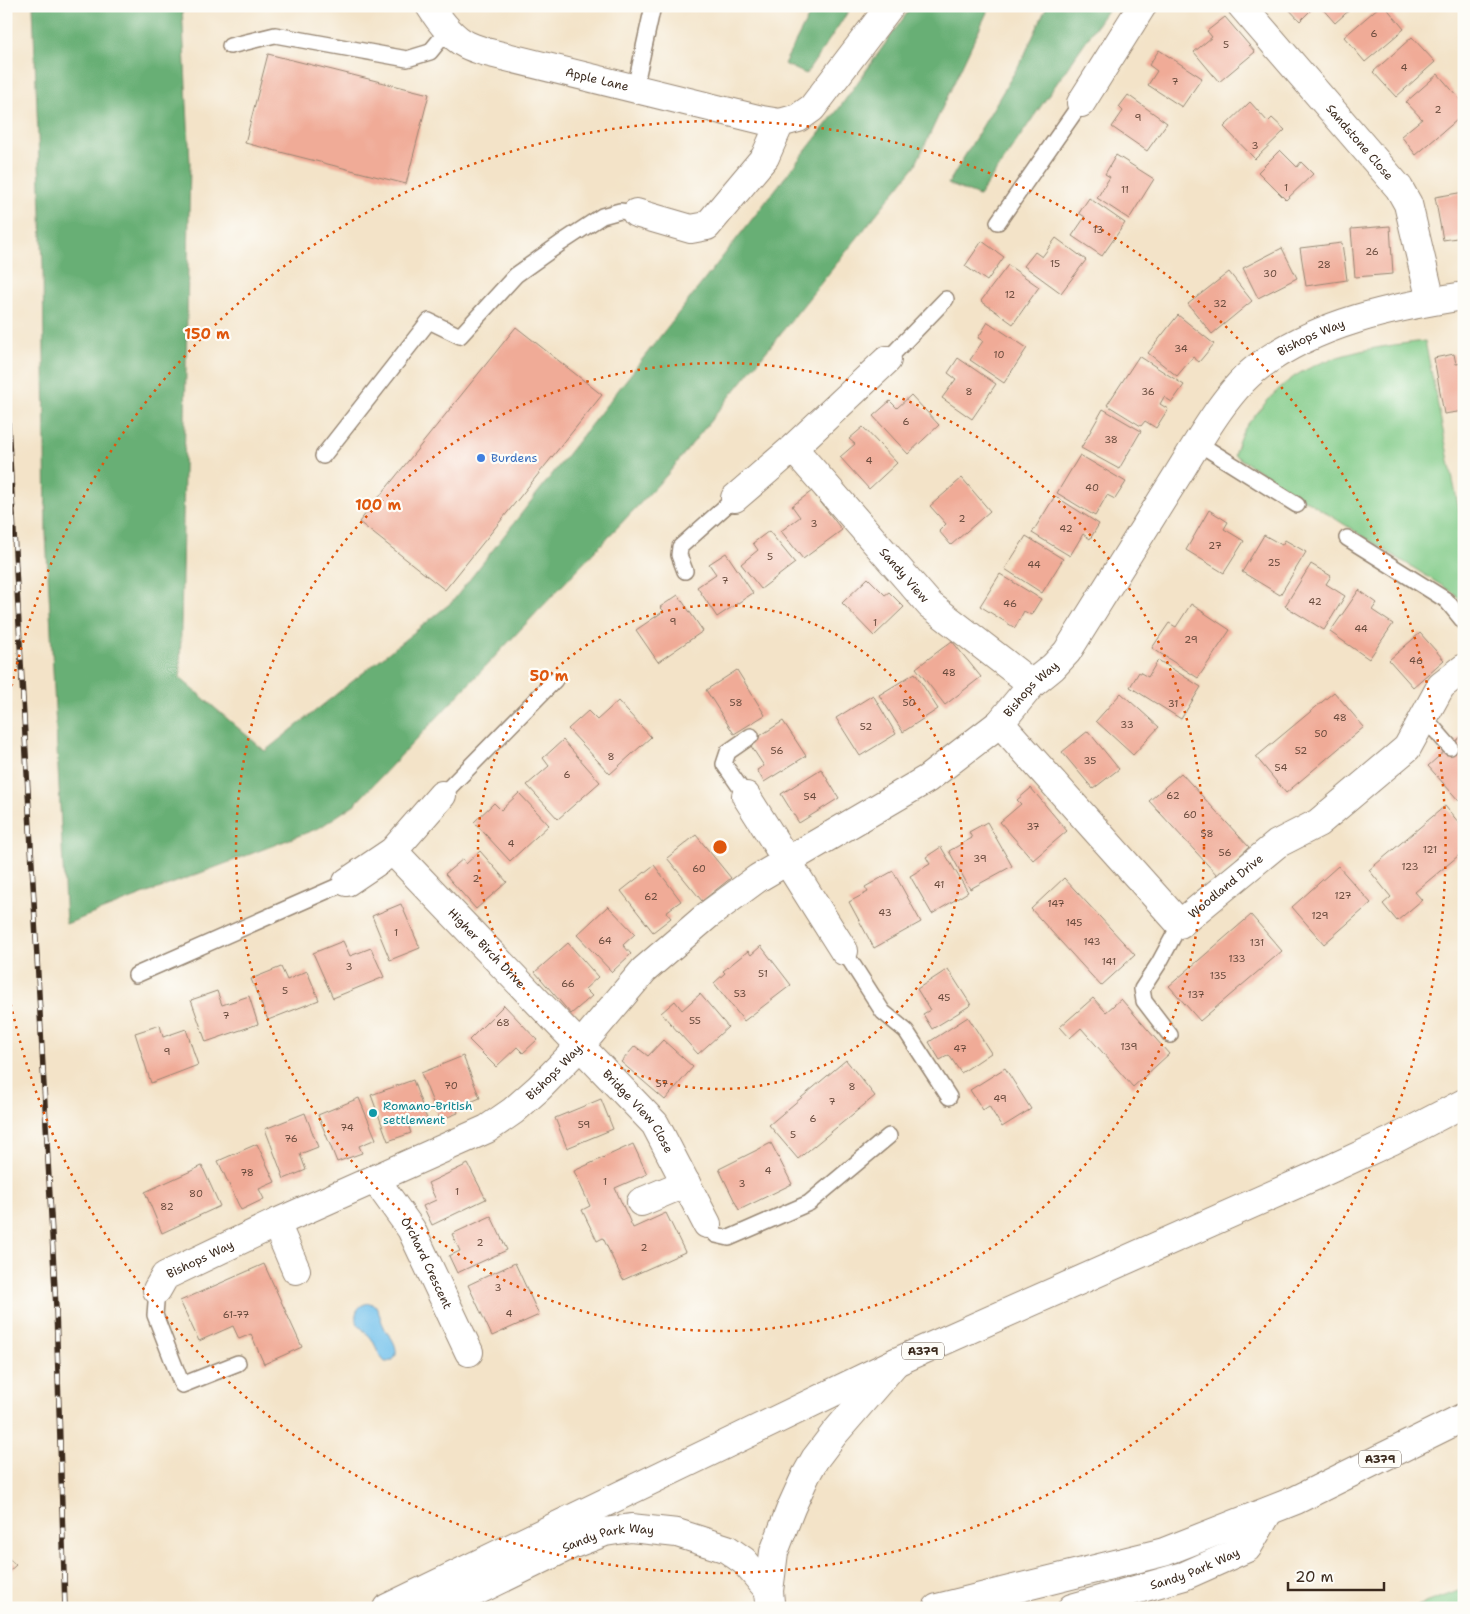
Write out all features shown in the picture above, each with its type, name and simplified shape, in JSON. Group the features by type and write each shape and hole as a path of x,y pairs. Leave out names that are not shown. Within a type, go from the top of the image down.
{"street":[{"name":"Apple Lane","path":"430,6 448,30 465,44 486,52 780,123"},
{"path":"636,213 691,228 707,226 765,157 780,123 798,118 812,108 890,6"},
{"path":"1081,103 1142,6"},
{"name":"Sandstone Close","path":"1242,6 1399,188 1408,204 1431,301"},
{"name":"Bishops Way","path":"157,1290 165,1276 276,1223 487,1129 513,1111 539,1088 580,1046 644,970 708,915 758,878 927,779 1000,724 1032,684 1053,667 1067,652 1206,428 1236,389 1257,368 1290,346 1331,326 1431,301 1464,296"},
{"path":"735,498 793,448 887,360"},
{"name":"Sandy View","path":"793,448 930,605 1032,684"},
{"name":"Woodland Drive","path":"1000,724 1180,924 1276,844 1318,823 1407,748 1441,686 1464,668"},
{"path":"347,882 393,851 442,795"},
{"path":"746,796 844,951"},
{"name":"Higher Birch Drive","path":"393,851 580,1046"},
{"name":"Bridge View Close","path":"580,1046 655,1124 707,1224"},
{"name":"A379","path":"387,1608 896,1362 1315,1176 1391,1141 1464,1104"},
{"name":"Orchard Crescent","path":"375,1179 411,1229 469,1352"},
{"path":"642,1202 686,1184"},
{"path":"276,1223 296,1270"},
{"name":"Sandy Park Way","path":"770,1600 774,1552 790,1508 806,1475 815,1459 834,1434 896,1362"},
{"name":"A379","path":"937,1608 1164,1552 1296,1500 1464,1417"},
{"name":"Sandy Park Way","path":"1072,1608 1184,1576 1247,1548 1269,1511"},
{"name":"Sandy Park Way","path":"442,1608 571,1546 605,1532 631,1528 677,1532 727,1549 744,1560 770,1600"}],"lane":[{"path":"635,88 653,6"},
{"path":"230,46 275,35 407,59 430,52 448,30"},
{"path":"998,222 1081,103"},
{"path":"323,456 429,321 460,336 516,275 561,243 602,216 620,211 636,213"},
{"path":"887,360 946,299"},
{"path":"1198,443 1297,505"},
{"path":"684,571 679,556 680,547 735,498"},
{"path":"1347,538 1446,600 1464,622"},
{"path":"442,795 555,680"},
{"path":"1424,717 1450,747"},
{"path":"746,796 724,764 728,752 750,736"},
{"path":"136,975 347,882"},
{"path":"1170,1035 1144,1001 1142,989 1159,963 1180,924"},
{"path":"844,951 883,1012 906,1031 949,1097"},
{"path":"707,1224 716,1235 729,1238 809,1203 889,1136"},
{"path":"157,1290 155,1315 182,1385 238,1363"}],"green space":[{"path":"33,6 182,6 190,163 180,678 265,751 452,602 840,107 912,6 990,6 915,166 667,475 355,804 319,828 66,924 46,534 43,266"},
{"path":"814,6 852,6 806,74 784,64"},
{"path":"1047,6 1110,6 979,196 948,184 1023,58"},
{"path":"1425,341 1464,535 1464,604 1455,594 1234,455 1248,423 1277,391 1300,373 1345,355"},
{"path":"1464,1589 1464,1608 1412,1608"}],"water":[{"path":"370,1303 376,1306 395,1347 396,1354 393,1360 385,1362 383,1360 371,1337 361,1328 356,1320 359,1307"}],"building":[{"path":"1286,6 1315,6 1300,21"},
{"path":"1320,6 1354,6 1335,23"},
{"path":"1380,6 1385,6 1404,29 1365,62 1344,37"},
{"path":"1225,17 1255,52 1219,82 1194,52 1212,37 1207,31"},
{"path":"1412,37 1435,62 1396,97 1373,72"},
{"path":"1159,50 1202,78 1182,107 1148,85 1157,71 1149,65"},
{"path":"268,54 429,94 406,184 245,143"},
{"path":"1438,74 1464,104 1464,114 1416,155 1401,136 1422,119 1406,102"},
{"path":"1128,95 1167,123 1147,151 1112,127 1123,111 1119,107"},
{"path":"1250,102 1268,122 1272,118 1285,130 1255,159 1224,127"},
{"path":"1280,150 1297,167 1301,162 1313,174 1286,200 1258,172"},
{"path":"1116,155 1154,179 1129,219 1097,198 1110,177 1105,174"},
{"path":"1464,192 1464,237 1443,240 1435,197"},
{"path":"1089,198 1125,223 1102,256 1072,236 1085,217 1079,213"},
{"path":"1390,226 1393,274 1355,277 1351,229"},
{"path":"1056,238 1086,260 1061,293 1024,266 1035,252 1042,257"},
{"path":"982,241 1004,257 987,281 965,266"},
{"path":"1342,243 1347,280 1306,286 1300,248"},
{"path":"1282,248 1297,278 1258,298 1243,268"},
{"path":"1008,265 1039,287 1013,324 981,301"},
{"path":"1229,272 1252,301 1212,334 1188,304"},
{"path":"1178,315 1214,344 1199,362 1193,357 1177,376 1148,353"},
{"path":"988,322 1027,348 1004,383 970,360 983,341 978,338"},
{"name":"Burdens","path":"516,327 602,395 445,590 359,522"},
{"path":"1454,354 1456,364 1464,363 1464,411 1444,414 1434,358"},
{"path":"1139,356 1184,385 1172,402 1164,397 1160,404 1168,409 1156,428 1145,421 1141,426 1107,405"},
{"path":"958,358 996,384 972,419 942,398 956,379 948,373"},
{"path":"911,395 939,425 908,454 873,416 890,401 897,408"},
{"path":"1103,409 1141,431 1119,469 1081,448"},
{"path":"863,427 897,463 869,489 840,457 855,444 849,439"},
{"path":"1080,455 1126,482 1115,499 1107,495 1095,516 1057,493"},
{"path":"962,478 990,511 951,545 939,531 946,524 930,506"},
{"path":"812,491 842,530 803,559 781,531 800,517 792,506"},
{"path":"1055,496 1099,524 1090,539 1083,534 1070,556 1032,533"},
{"path":"1209,510 1228,522 1224,529 1244,541 1224,573 1186,550"},
{"path":"769,531 795,563 761,589 741,564 758,550 753,543"},
{"path":"1264,535 1282,545 1285,540 1306,552 1280,595 1242,572"},
{"path":"1026,536 1063,559 1042,593 1005,569"},
{"path":"726,553 753,593 717,617 697,587 716,574 709,564"},
{"path":"1311,564 1331,576 1326,584 1345,596 1324,630 1285,606"},
{"path":"1000,574 1041,599 1031,615 1024,611 1015,628 980,606"},
{"path":"868,578 885,595 889,592 904,607 874,636 842,603"},
{"path":"1359,590 1377,603 1372,610 1393,624 1369,659 1330,632"},
{"path":"678,595 703,631 658,662 636,630 664,611 660,607"},
{"path":"1191,604 1230,630 1198,678 1152,648 1169,623 1176,627"},
{"path":"1420,633 1444,660 1413,687 1389,660"},
{"path":"952,641 981,677 945,705 916,668"},
{"path":"1158,660 1201,687 1181,719 1130,687 1139,672 1148,677"},
{"path":"737,670 765,715 734,734 706,690"},
{"path":"915,673 938,709 903,732 879,695"},
{"path":"1334,692 1364,727 1286,793 1256,757"},
{"path":"1121,693 1159,727 1133,755 1096,721"},
{"path":"873,695 896,734 860,756 836,718"},
{"path":"618,701 651,737 610,774 568,729 588,711 597,720"},
{"path":"783,721 806,756 764,782 757,770 764,766 749,743"},
{"path":"1088,731 1119,769 1093,789 1062,752"},
{"path":"1464,734 1464,797 1459,801 1428,766"},
{"path":"563,740 600,782 558,819 527,785 549,766 543,758"},
{"path":"821,769 839,798 799,823 781,794"},
{"path":"1181,773 1249,847 1218,876 1149,801"},
{"path":"1031,788 1067,831 1033,860 1000,822 1021,804 1017,800"},
{"path":"519,793 549,825 510,861 474,822 494,803 501,810"},
{"path":"1445,806 1464,829 1464,851 1415,892 1422,900 1397,921 1383,904 1391,897 1369,870"},
{"path":"987,822 1012,866 970,889 949,851 972,838 969,832"},
{"path":"696,835 731,878 702,901 667,858"},
{"path":"941,847 968,892 932,914 910,876 930,864 926,857"},
{"path":"480,851 507,882 476,909 445,874 463,859 466,864"},
{"path":"654,865 681,901 666,912 671,918 653,932 621,891"},
{"path":"1338,866 1371,903 1324,944 1292,907"},
{"path":"893,871 921,922 874,948 849,902 868,892 865,887"},
{"path":"1064,878 1135,955 1101,986 1031,909"},
{"path":"401,904 420,948 390,960 372,916"},
{"path":"608,906 635,934 623,945 631,954 612,972 577,935"},
{"path":"1251,915 1282,951 1200,1021 1169,986"},
{"path":"343,941 350,956 371,948 384,977 333,998 313,953"},
{"path":"568,943 598,977 585,989 592,996 571,1014 535,972"},
{"path":"761,946 791,985 744,1021 714,983 725,973 723,971 748,951 751,955"},
{"path":"281,967 287,980 307,971 319,1000 268,1020 251,979"},
{"path":"948,969 971,1005 932,1029 923,1014 930,1010 917,989"},
{"path":"217,991 222,1005 249,996 258,1024 206,1042 191,1000"},
{"path":"700,994 728,1027 698,1054 661,1013 675,1001 682,1010"},
{"path":"1093,998 1106,1012 1121,999 1169,1054 1133,1087 1081,1028 1070,1038 1060,1027"},
{"path":"504,1005 537,1040 523,1053 517,1047 496,1067 469,1040"},
{"path":"968,1017 991,1053 961,1073 949,1055 940,1060 929,1042"},
{"path":"160,1025 163,1037 186,1029 198,1065 151,1083 135,1033"},
{"path":"663,1040 693,1067 665,1100 621,1062 635,1046 648,1056"},
{"path":"463,1056 480,1098 456,1108 458,1113 440,1120 421,1073"},
{"path":"846,1060 875,1096 798,1159 769,1125"},
{"path":"1005,1068 1031,1109 1002,1127 989,1106 983,1110 970,1090"},
{"path":"413,1080 427,1119 408,1125 411,1133 388,1141 371,1095"},
{"path":"359,1098 376,1139 359,1146 362,1153 337,1162 318,1115"},
{"path":"601,1099 613,1129 567,1148 555,1118"},
{"path":"305,1113 318,1147 300,1154 306,1170 284,1179 265,1129"},
{"path":"771,1143 792,1184 739,1210 719,1169"},
{"path":"257,1144 275,1182 259,1189 264,1199 241,1210 218,1161"},
{"path":"633,1144 647,1174 615,1188 633,1228 666,1213 685,1252 623,1280 603,1238 597,1241 582,1210 590,1206 574,1171"},
{"path":"468,1164 486,1199 432,1225 423,1206 436,1200 428,1183"},
{"path":"202,1166 220,1206 162,1233 145,1192"},
{"path":"491,1216 507,1250 457,1273 449,1256 460,1251 452,1234"},
{"path":"515,1263 539,1315 492,1336 468,1285"},
{"path":"264,1264 302,1347 264,1364 251,1334 239,1339 233,1326 199,1341 180,1301"},
{"path":"6,1437 8,1437 8,1479 6,1479"},
{"path":"6,1556 16,1565 6,1574"}],"railway":[{"path":"6,385 56,1308 65,1608"}],"place":[{"name":"Burdens","path":"481,458"},
{"name":"Romano-British settlement","path":"373,1113"}]}
